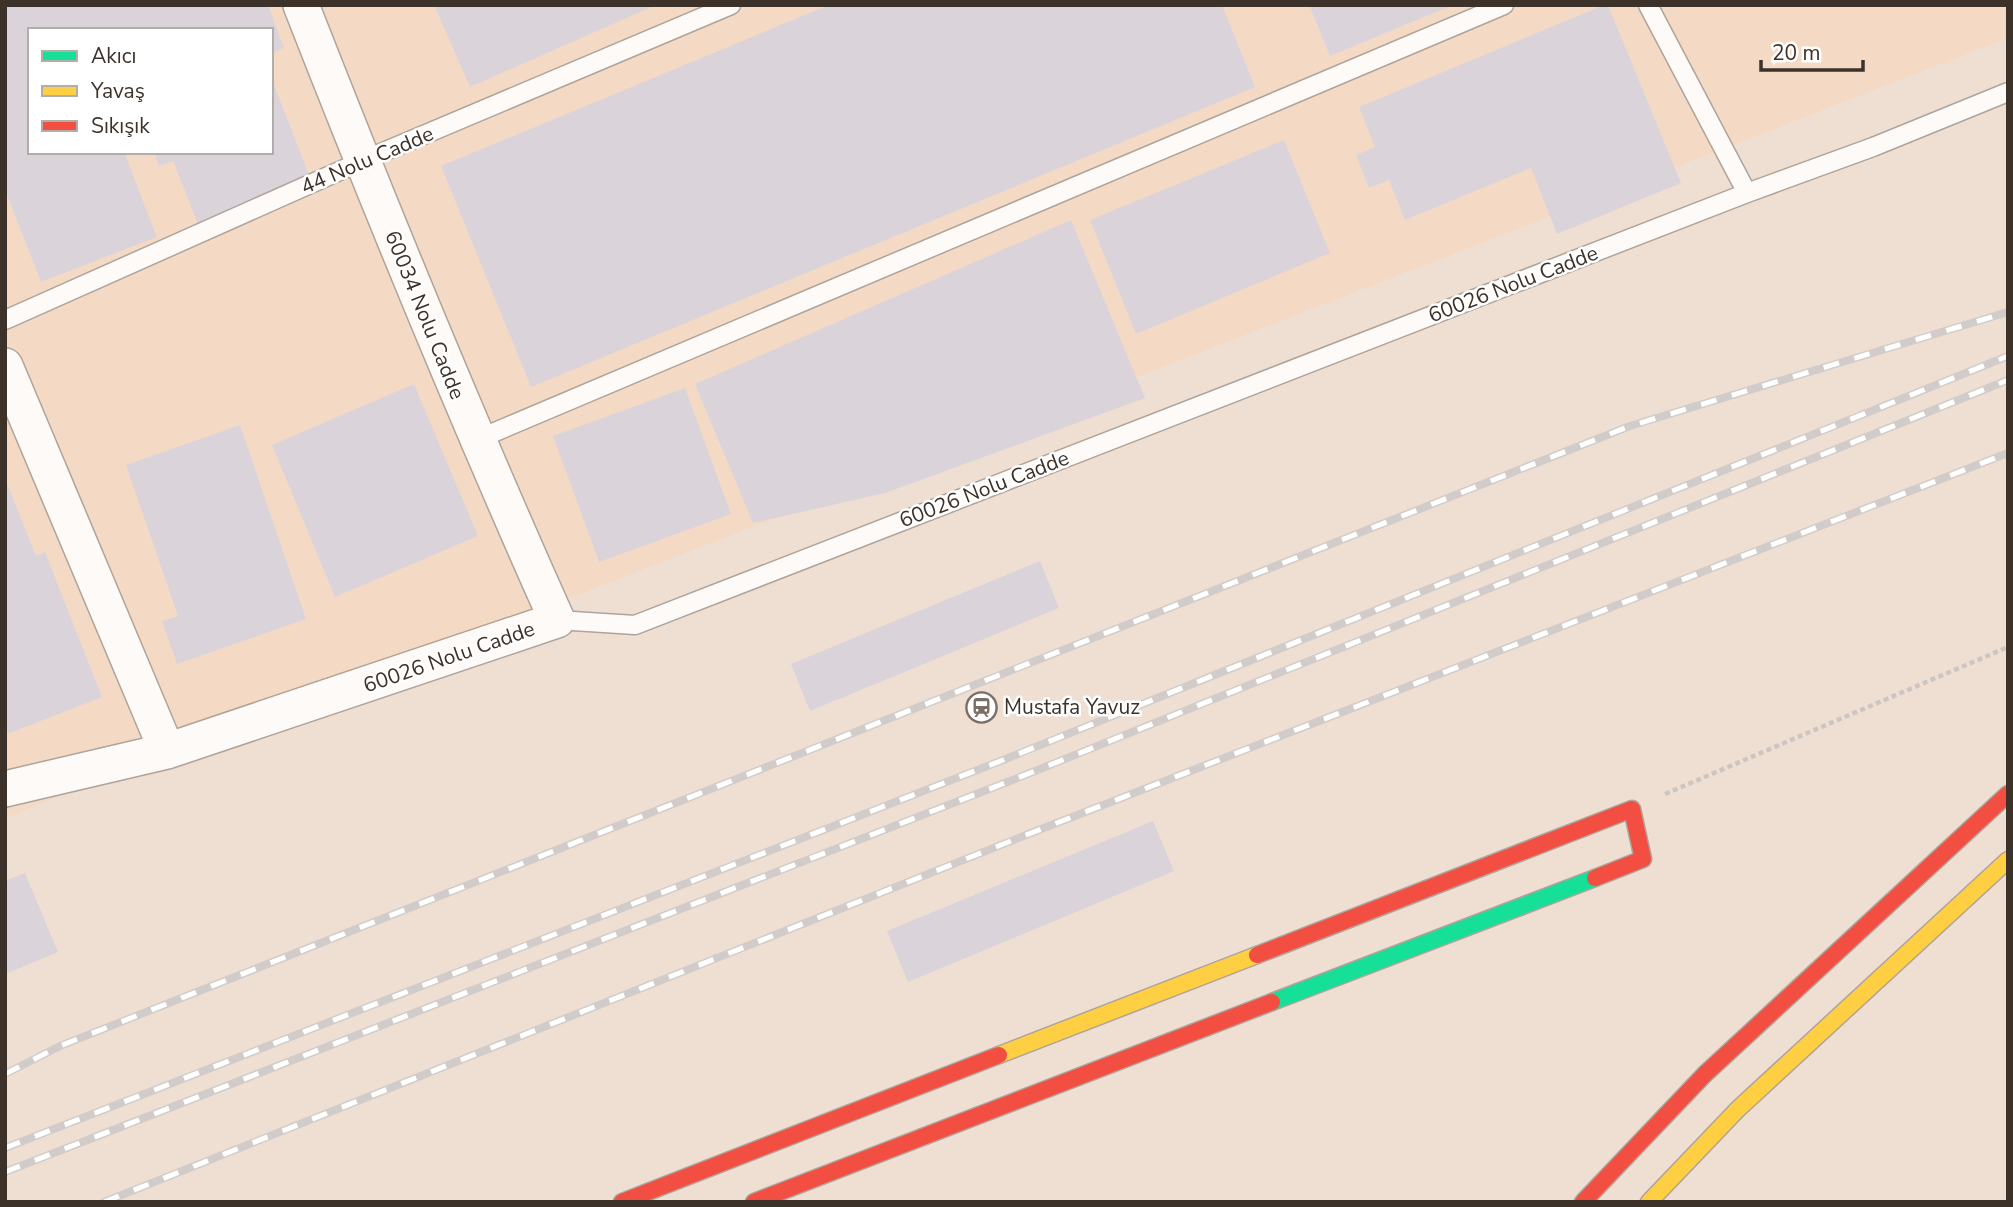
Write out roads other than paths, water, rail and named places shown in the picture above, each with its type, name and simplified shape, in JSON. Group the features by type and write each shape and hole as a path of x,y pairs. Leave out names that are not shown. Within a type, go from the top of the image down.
{"street":[{"name":"60034 Nolu Cadde","path":"301,5 476,440 556,620"},
{"path":"5,366 167,751"},
{"name":"60026 Nolu Cadde","path":"5,789 167,751 556,620"},
{"path":"1583,1202 1705,1074 2008,794"},
{"path":"622,1202 1632,809 1643,859 754,1202"},
{"path":"1649,1202 1738,1109 2008,860"}],"lane":[{"name":"44 Nolu Cadde","path":"5,320 362,162 730,5"},
{"path":"476,440 1504,5"},
{"path":"1648,5 1746,193"},
{"name":"60026 Nolu Cadde","path":"556,620 635,625 1746,193 1873,147 2008,92"}],"railway":[{"path":"5,1074 60,1046 1630,426 2008,312"},
{"path":"5,1148 1003,760 2008,356"},
{"path":"5,1172 1015,779 2008,380"},
{"path":"104,1202 1026,835 2008,453"}],"place":[{"name":"Mustafa Yavuz","path":"981,707"}]}
